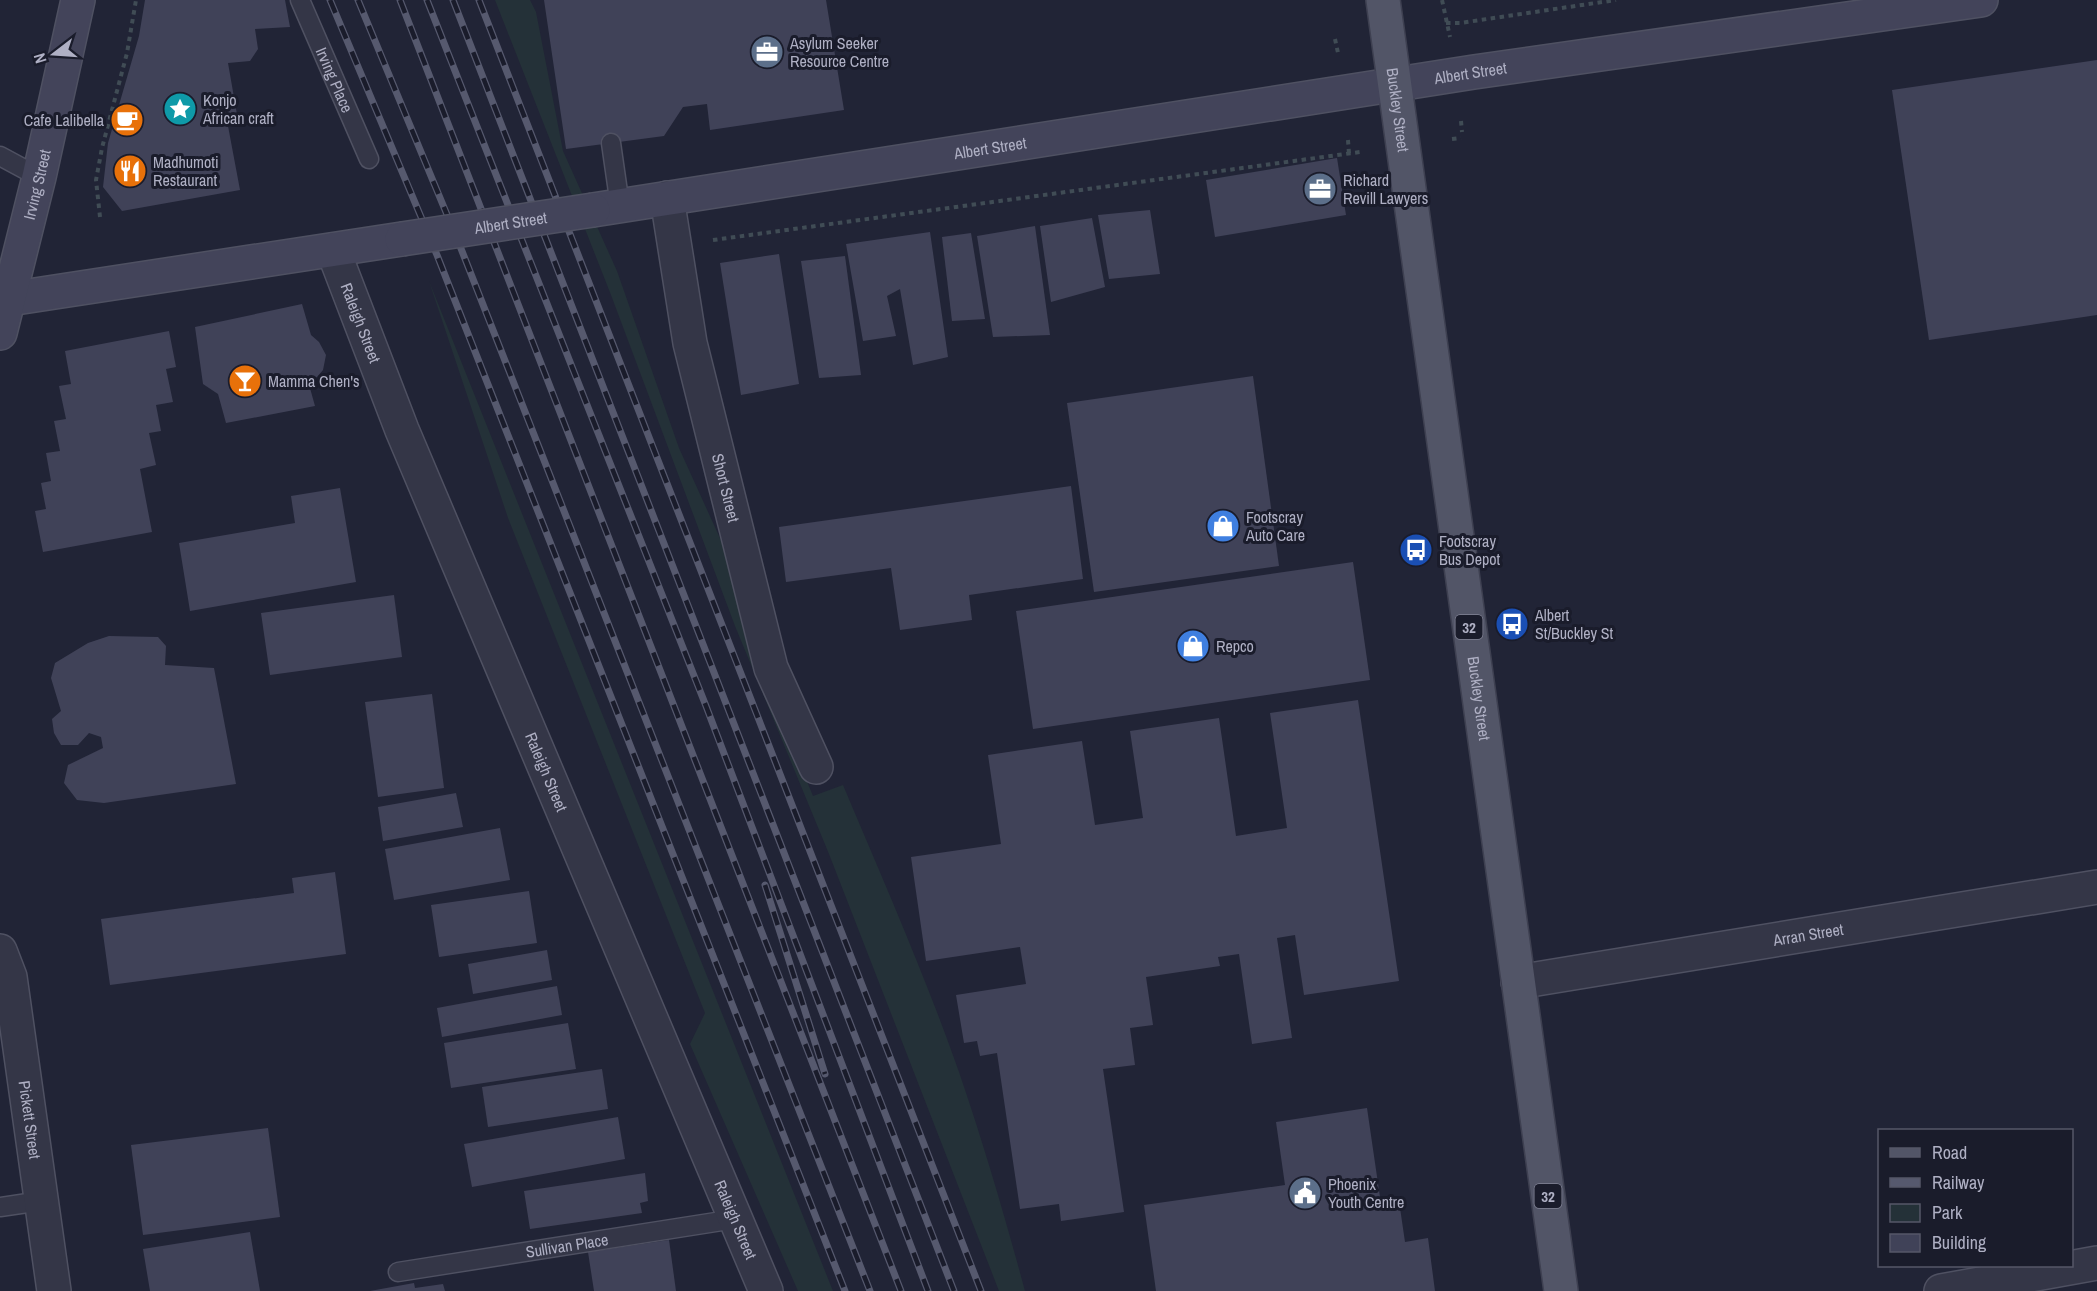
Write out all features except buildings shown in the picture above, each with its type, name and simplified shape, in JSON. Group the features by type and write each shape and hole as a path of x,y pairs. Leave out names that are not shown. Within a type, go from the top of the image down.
{"main road":[{"name":"Buckley Street","path":"1383,0 1561,1291"}],"street":[{"name":"Irving Street","path":"0,333 5,300 39,177 78,0"},
{"name":"Albert Street","path":"5,300 1396,84 1981,0"},
{"name":"Short Street","path":"667,198 690,343 771,668 816,766"},
{"name":"Raleigh Street","path":"333,250 398,420 766,1291"},
{"name":"Arran Street","path":"1518,982 2097,887"},
{"name":"Pickett Street","path":"0,951 10,977 54,1291"},
{"path":"1941,1291 2097,1263"}],"lane":[{"name":"Irving Place","path":"300,0 369,159"},
{"path":"606,208 611,143"},
{"path":"0,156 39,177"},
{"path":"0,1207 41,1201"},
{"name":"Sullivan Place","path":"398,1272 735,1219"}],"path":[{"path":"100,217 96,180 127,53 136,0"},
{"path":"1442,0 1450,37"},
{"path":"1446,23 1460,23 1616,0"},
{"path":"1335,39 1338,53"},
{"path":"1461,121 1462,132"},
{"path":"1452,139 1461,138"},
{"path":"1348,140 1349,154"},
{"path":"711,241 1360,152"}],"green space":[{"path":"495,0 530,0 536,12 563,151 617,271 679,448 734,569 759,664 813,796 843,785 918,964 959,1072 994,1181 1025,1291 999,1291 829,854 735,626 611,295"},
{"path":"429,281 833,1291 798,1291 690,1044 705,1013 508,518"}],"railway":[{"path":"330,0 437,255 845,1291"},
{"path":"358,0 460,246 870,1291"},
{"path":"400,0 901,1291"},
{"path":"427,0 706,706 928,1291"},
{"path":"453,0 954,1291"},
{"path":"479,0 981,1291"},
{"path":"765,885 825,1074"}],"place":[{"name":"Asylum Seeker Resource Centre","path":"767,52"},
{"name":"Konjo African craft","path":"180,109"},
{"name":"Cafe Lalibella","path":"127,120"},
{"name":"Madhumoti Restaurant","path":"130,171"},
{"name":"Richard Revill Lawyers","path":"1320,189"},
{"name":"Mamma Chen's","path":"245,381"},
{"name":"Footscray Auto Care","path":"1223,526"},
{"name":"Footscray Bus Depot","path":"1416,550"},
{"name":"Albert St/Buckley St","path":"1512,624"},
{"name":"Repco","path":"1193,646"},
{"name":"Phoenix Youth Centre","path":"1305,1193"}]}
